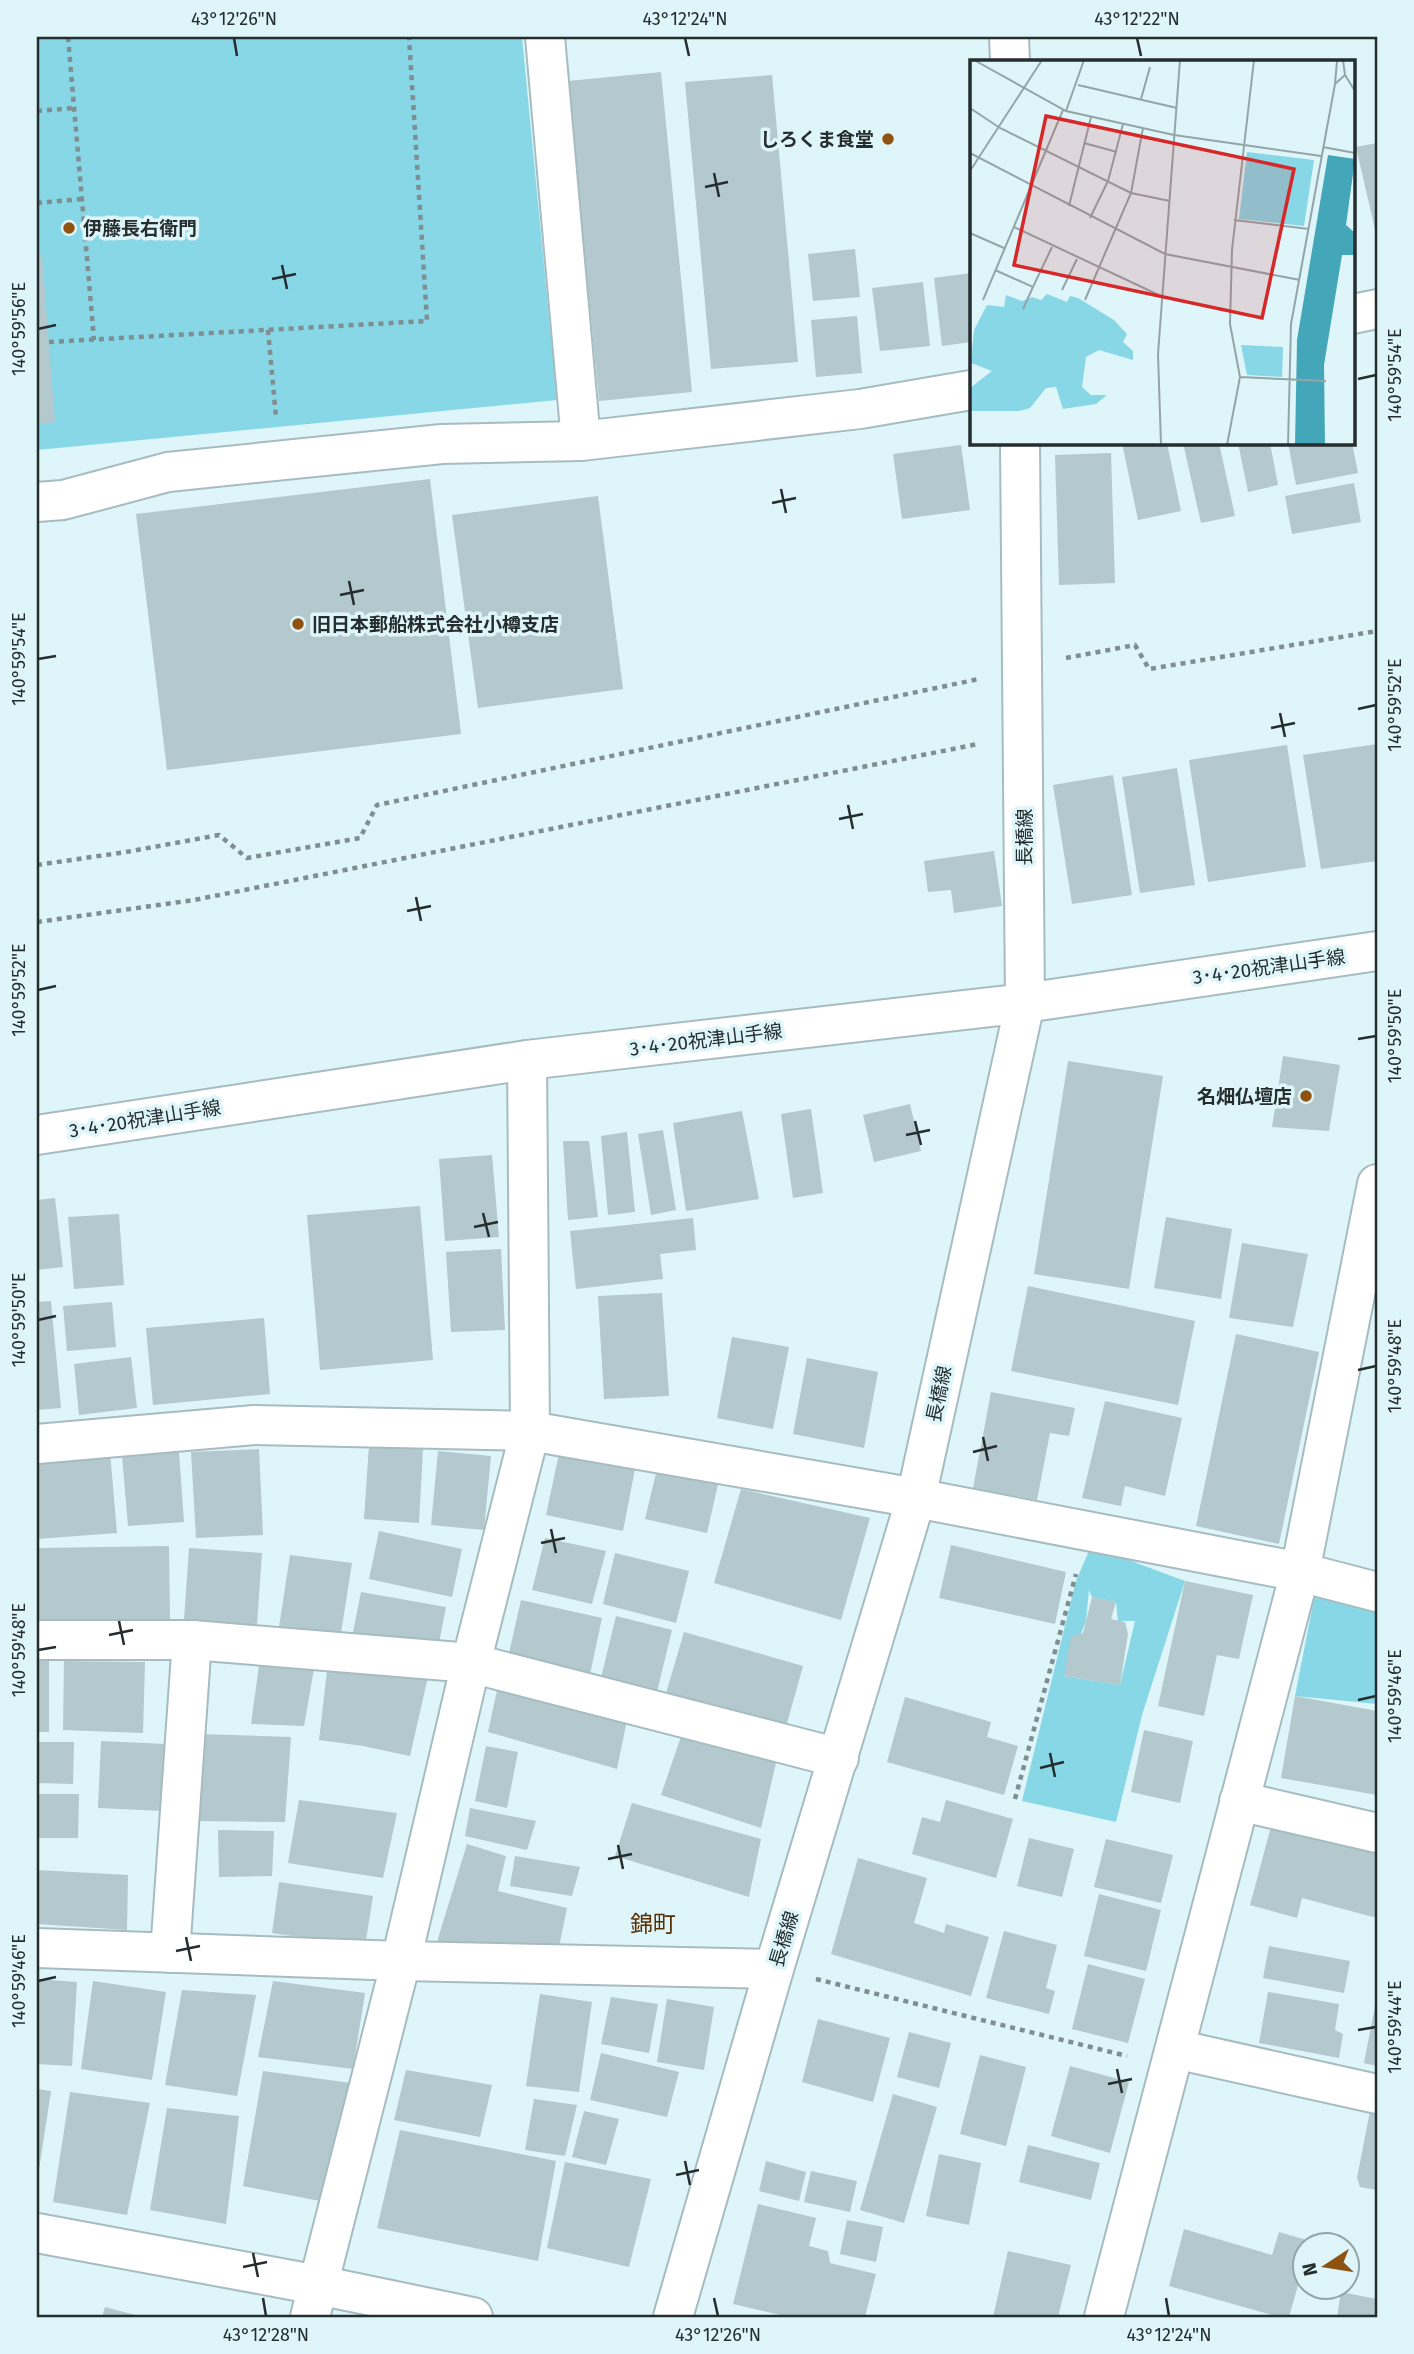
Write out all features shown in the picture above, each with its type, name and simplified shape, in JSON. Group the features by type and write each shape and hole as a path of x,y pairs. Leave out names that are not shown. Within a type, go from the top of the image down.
{"street":[{"path":"545,37 581,441"},
{"path":"1009,37 1010,60"},
{"path":"1354,314 1377,309"},
{"path":"37,502 63,500 169,472 442,444 581,441 860,409 970,390"},
{"name":"長橋線","path":"673,2317 774,1969 916,1498 1025,1003 1020,444"},
{"name":"3･4･20祝津山手線","path":"37,1136 527,1060 1025,1003 1377,951"},
{"path":"314,2301 401,1961 471,1663 530,1431 527,1060"},
{"path":"1104,2317 1300,1572 1377,1184"},
{"path":"37,1444 254,1425 530,1431 916,1498 1300,1572 1377,1592"},
{"path":"37,1640 192,1640 471,1663 839,1758"},
{"path":"170,1953 192,1640"},
{"path":"1239,1801 1377,1833"},
{"path":"37,1948 401,1961 774,1969"},
{"path":"1172,2058 1377,2094"},
{"path":"37,2233 314,2301 473,2317"}],"path":[{"path":"68,37 94,340"},
{"path":"49,342 427,321 410,37"},
{"path":"37,111 74,108"},
{"path":"37,203 82,200"},
{"path":"268,330 280,460"},
{"path":"1068,657 1135,645 1149,669 1377,631"},
{"path":"37,865 219,835 247,858 360,838 377,805 973,680"},
{"path":"37,922 194,900 1023,736"},
{"path":"1015,1799 1088,1532"},
{"path":"774,1969 1172,2058"}],"shaded area":[{"path":"37,37 522,37 557,400 37,450"},
{"path":"1091,1546 1185,1581 1142,1715 1116,1822 1022,1801 1076,1581","holes":["1089,1590 1092,1597 1116,1602 1118,1621 1135,1621 1120,1685 1064,1676 1086,1621"]},
{"path":"1316,1589 1377,1605 1377,1704 1295,1696"}],"building":[{"path":"661,72 692,392 599,401 568,81"},
{"path":"772,75 798,362 711,369 685,82"},
{"path":"1377,143 1377,234 1376,234 1356,147"},
{"path":"855,249 860,297 813,301 808,254"},
{"path":"37,254 42,254 55,422 37,424"},
{"path":"970,273 970,342 942,346 934,278"},
{"path":"923,282 930,346 880,351 872,288"},
{"path":"857,316 862,373 816,377 811,320"},
{"path":"1122,444 1167,444 1181,511 1138,520"},
{"path":"1183,444 1219,444 1235,516 1201,523"},
{"path":"1238,444 1270,444 1278,485 1248,492"},
{"path":"1288,444 1352,444 1358,473 1296,485"},
{"path":"961,445 970,510 902,519 893,454"},
{"path":"1111,453 1115,583 1059,585 1055,455"},
{"name":"旧日本郵船株式会社小樽支店","path":"430,479 461,734 167,770 136,514"},
{"path":"1354,483 1361,522 1292,534 1285,496"},
{"path":"598,496 623,689 478,708 452,515"},
{"path":"1377,744 1377,861 1321,869 1303,755"},
{"path":"1287,745 1306,867 1208,882 1189,760"},
{"path":"1177,768 1195,885 1140,893 1122,777"},
{"path":"1113,775 1132,895 1072,904 1053,785"},
{"path":"994,851 1002,906 954,913 951,890 928,892 924,861"},
{"name":"名畑仏壇店","path":"1283,1056 1340,1065 1329,1131 1272,1127"},
{"path":"1068,1061 1163,1076 1129,1289 1034,1274"},
{"path":"910,1104 921,1151 874,1162 863,1115"},
{"path":"811,1109 823,1193 793,1198 781,1114"},
{"path":"742,1111 759,1199 686,1211 673,1123"},
{"path":"663,1130 676,1210 651,1215 638,1134"},
{"path":"627,1132 635,1212 608,1215 601,1136"},
{"path":"563,1141 589,1141 598,1217 568,1220"},
{"path":"492,1155 499,1237 445,1241 439,1159"},
{"path":"55,1198 63,1267 37,1270 37,1200"},
{"path":"420,1206 433,1360 320,1370 307,1215"},
{"path":"119,1214 124,1285 74,1289 68,1217"},
{"path":"1166,1217 1232,1229 1221,1299 1154,1288"},
{"path":"693,1218 696,1250 660,1254 663,1279 576,1289 570,1231"},
{"path":"1242,1243 1308,1254 1293,1327 1229,1318"},
{"path":"501,1249 505,1330 451,1332 446,1252"},
{"path":"1028,1286 1195,1321 1178,1405 1011,1371"},
{"path":"662,1293 669,1396 604,1399 598,1296"},
{"path":"51,1301 61,1408 37,1410 37,1302"},
{"path":"112,1302 116,1347 67,1351 63,1306"},
{"path":"264,1318 270,1394 153,1405 146,1328"},
{"path":"1236,1334 1319,1352 1279,1544 1196,1526"},
{"path":"732,1337 789,1347 773,1429 717,1418"},
{"path":"131,1357 137,1408 79,1415 74,1364"},
{"path":"807,1358 878,1372 864,1448 793,1434"},
{"path":"991,1392 1075,1408 1069,1436 1050,1433 1037,1500 973,1488"},
{"path":"1105,1401 1182,1418 1165,1496 1125,1486 1121,1506 1082,1498"},
{"path":"369,1445 423,1449 419,1523 364,1519"},
{"path":"259,1449 263,1535 196,1538 191,1452"},
{"path":"560,1449 636,1464 623,1531 546,1515"},
{"path":"438,1451 491,1456 484,1530 431,1525"},
{"path":"110,1452 117,1533 37,1539 37,1458"},
{"path":"179,1452 184,1522 128,1526 122,1456"},
{"path":"658,1465 719,1480 707,1533 645,1519"},
{"path":"741,1489 870,1518 841,1620 714,1583"},
{"path":"379,1531 462,1549 452,1597 369,1579"},
{"path":"545,1538 606,1551 592,1604 532,1590"},
{"path":"951,1545 1066,1572 1055,1624 939,1598"},
{"path":"169,1546 170,1621 37,1623 37,1548"},
{"path":"189,1548 262,1553 257,1625 184,1620"},
{"path":"615,1553 689,1571 676,1623 603,1604"},
{"path":"290,1555 352,1563 341,1633 279,1627"},
{"path":"1185,1581 1253,1595 1239,1659 1217,1655 1204,1716 1158,1706"},
{"path":"361,1592 446,1607 437,1653 352,1637"},
{"path":"1092,1597 1116,1602 1111,1619 1125,1622 1128,1634 1120,1685 1064,1676 1071,1636 1083,1633"},
{"path":"521,1600 602,1618 589,1679 507,1662"},
{"path":"616,1616 672,1630 656,1696 600,1682"},
{"path":"684,1632 803,1666 784,1734 664,1700"},
{"path":"37,1658 49,1658 49,1732 37,1732"},
{"path":"260,1658 315,1663 304,1726 251,1724"},
{"path":"64,1661 145,1662 143,1733 63,1730"},
{"path":"327,1671 428,1677 410,1756 319,1740"},
{"path":"499,1681 627,1720 617,1769 488,1732"},
{"path":"1295,1696 1377,1711 1377,1795 1281,1778"},
{"path":"905,1697 991,1722 987,1737 1018,1746 1004,1795 887,1762"},
{"path":"686,1722 778,1754 761,1828 661,1795"},
{"path":"1144,1730 1193,1741 1180,1803 1131,1792"},
{"path":"198,1734 291,1737 285,1822 193,1821"},
{"path":"101,1741 166,1744 164,1811 98,1808"},
{"path":"37,1742 74,1742 73,1784 37,1783"},
{"path":"486,1746 518,1752 507,1808 475,1801"},
{"path":"37,1794 79,1794 78,1838 37,1838"},
{"path":"299,1800 397,1813 383,1878 288,1863"},
{"path":"946,1800 1013,1819 996,1878 912,1854 922,1817 940,1822"},
{"path":"632,1803 761,1839 749,1897 615,1856"},
{"path":"470,1808 536,1821 527,1850 465,1836"},
{"path":"1273,1819 1377,1847 1377,1918 1302,1898 1297,1918 1250,1905"},
{"path":"218,1830 274,1831 272,1876 219,1877"},
{"path":"1029,1838 1074,1849 1062,1897 1017,1886"},
{"path":"1106,1839 1173,1855 1161,1903 1094,1887"},
{"path":"467,1844 506,1856 498,1891 567,1908 559,1947 436,1945"},
{"path":"515,1856 580,1867 572,1896 510,1886"},
{"path":"858,1858 927,1878 914,1923 944,1933 946,1924 989,1937 971,1996 831,1954"},
{"path":"37,1870 128,1875 127,1930 37,1924"},
{"path":"279,1882 373,1896 365,1947 272,1933"},
{"path":"1099,1894 1161,1910 1146,1971 1084,1956"},
{"path":"1004,1931 1057,1945 1046,1988 1055,1991 1049,2014 986,1998"},
{"path":"1269,1946 1350,1961 1344,1993 1263,1978"},
{"path":"1088,1964 1145,1979 1128,2043 1072,2029"},
{"path":"37,1979 77,1982 72,2066 37,2064"},
{"path":"93,1981 166,1992 152,2080 81,2069"},
{"path":"273,1981 365,1993 353,2069 258,2057"},
{"path":"182,1990 256,1995 237,2096 165,2085"},
{"path":"1268,1992 1339,2004 1335,2030 1343,2034 1339,2058 1259,2043"},
{"path":"540,1994 592,2002 579,2092 526,2086"},
{"path":"611,1997 658,2004 649,2053 601,2044"},
{"path":"667,1999 714,2007 704,2070 657,2062"},
{"path":"1377,2001 1377,2066 1364,2063"},
{"path":"818,2019 890,2038 873,2102 802,2082"},
{"path":"909,2032 951,2043 939,2088 897,2077"},
{"path":"601,2053 679,2072 667,2117 590,2100"},
{"path":"980,2055 1026,2067 1006,2146 960,2134"},
{"path":"1070,2066 1129,2082 1110,2153 1051,2136"},
{"path":"406,2070 492,2085 480,2137 394,2120"},
{"path":"263,2071 351,2083 320,2201 243,2186"},
{"path":"37,2089 51,2091 38,2176 37,2176"},
{"path":"70,2092 150,2103 127,2215 53,2202"},
{"path":"893,2094 937,2107 904,2223 860,2210"},
{"path":"534,2099 577,2105 565,2156 525,2150"},
{"path":"167,2108 239,2116 226,2224 150,2210"},
{"path":"584,2111 619,2119 606,2165 572,2157"},
{"path":"1370,2111 1377,2112 1377,2190 1360,2187 1357,2178"},
{"path":"400,2130 556,2161 538,2261 377,2228"},
{"path":"1028,2145 1100,2163 1091,2200 1019,2182"},
{"path":"939,2154 981,2163 969,2225 926,2216"},
{"path":"766,2161 806,2172 799,2201 759,2191"},
{"path":"565,2162 651,2179 629,2267 547,2248"},
{"path":"811,2171 857,2181 850,2212 804,2202"},
{"path":"758,2204 816,2218 809,2246 828,2251 830,2263 876,2274 865,2317 789,2317 733,2304"},
{"path":"847,2220 883,2227 876,2262 840,2254"},
{"path":"1184,2229 1272,2255 1279,2232 1292,2236 1293,2302 1289,2317 1279,2317 1169,2286"},
{"path":"1008,2251 1071,2265 1058,2317 993,2317"},
{"path":"1362,2296 1377,2299 1377,2317 1337,2317 1339,2302 1362,2302"},
{"path":"105,2307 139,2316 139,2317 102,2317"}],"place":[{"name":"しろくま食堂","path":"888,139"},
{"name":"伊藤長右衛門","path":"69,228"},
{"name":"旧日本郵船株式会社小樽支店","path":"298,624"},
{"name":"名畑仏壇店","path":"1306,1096"}],"district":[{"name":"錦町","path":"653,1924"}]}
